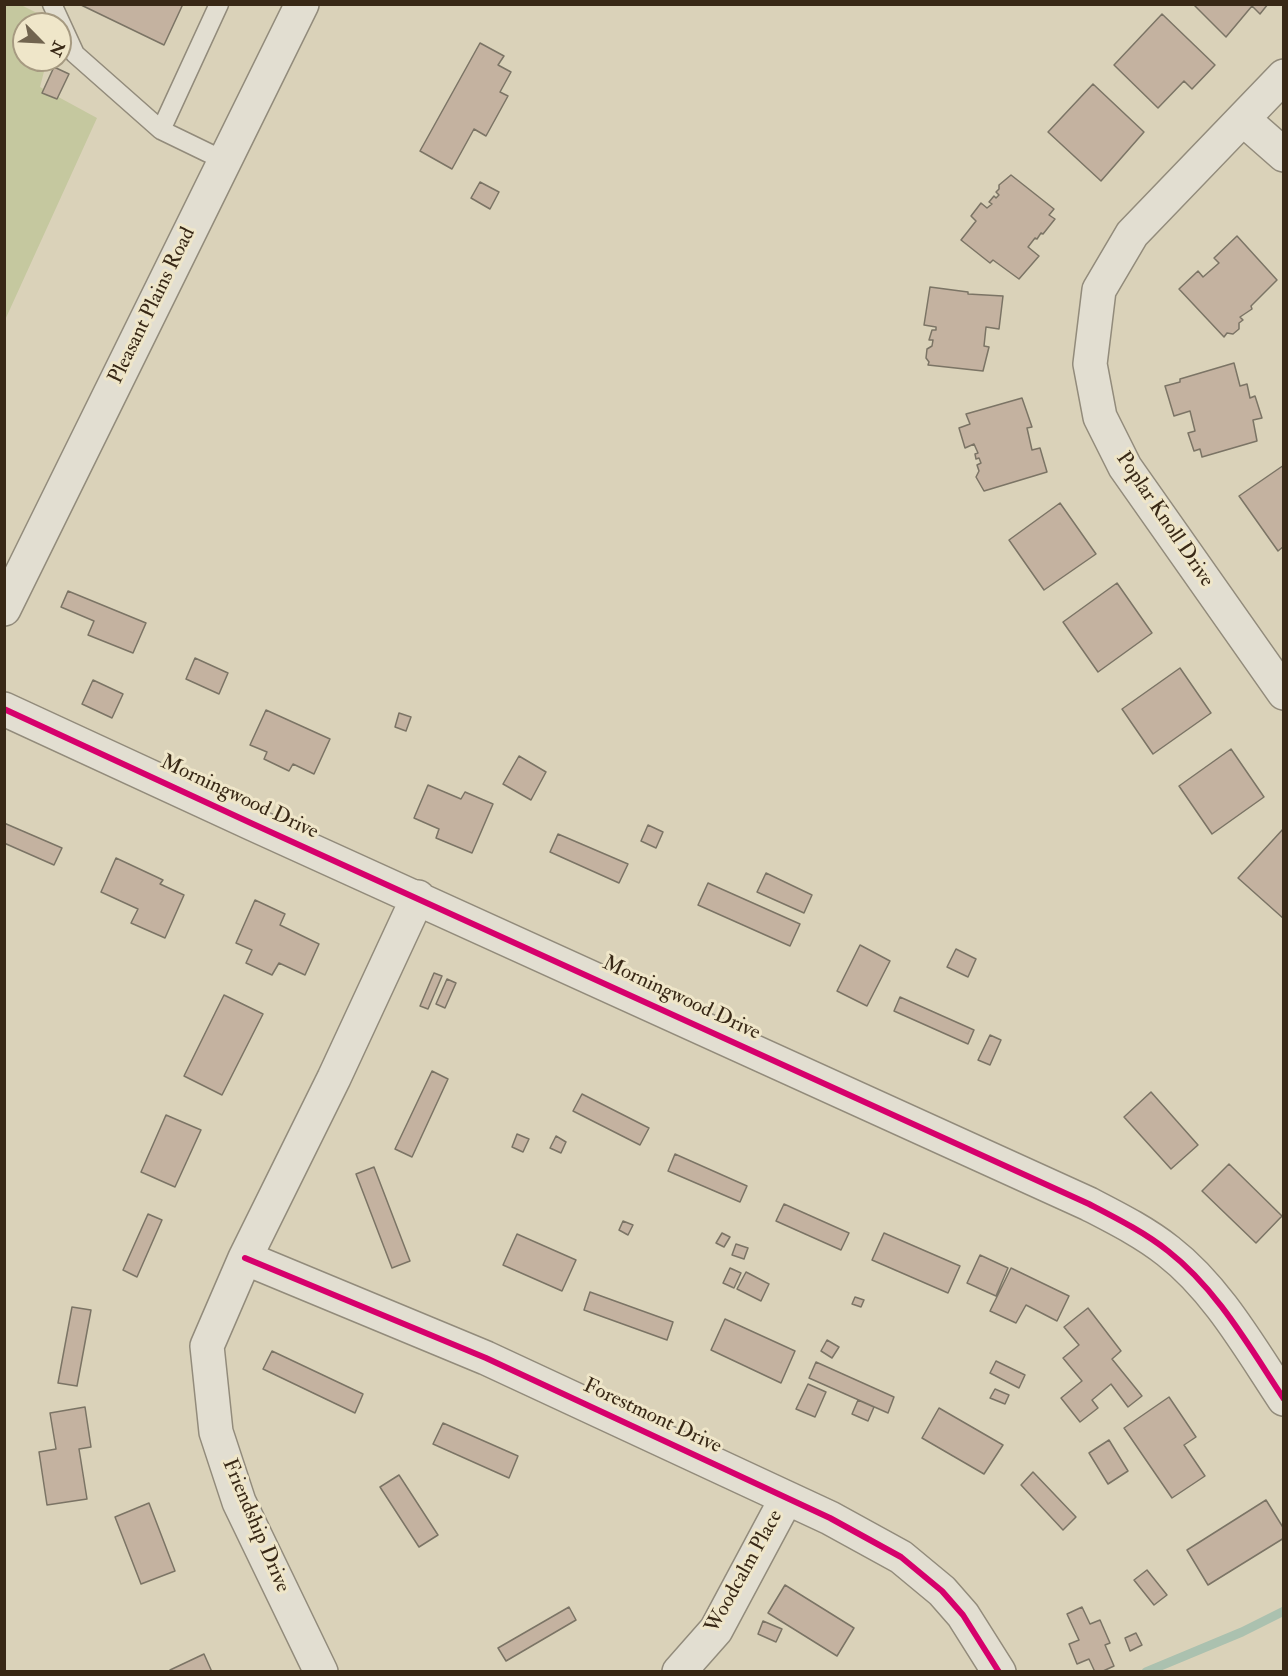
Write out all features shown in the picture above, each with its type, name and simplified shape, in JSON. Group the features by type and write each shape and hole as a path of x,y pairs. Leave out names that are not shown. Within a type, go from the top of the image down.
{"street":[{"name":"Pleasant Plains Road","path":"4,609 225,161 298,6"},
{"name":"Poplar Knoll Drive","path":"1284,76 1132,234 1099,290 1090,364 1100,417 1125,467 1284,693"},
{"path":"1243,119 1284,154"},
{"name":"Morningwood Drive","path":"4,709 1089,1204 1135,1228 1168,1251 1193,1273 1243,1337 1284,1399"},
{"name":"Friendship Drive","path":"321,1671 239,1502 216,1432 207,1346 245,1258 334,1078 418,897"},
{"name":"Forestmont Drive","path":"245,1258 486,1358 830,1518 901,1557 942,1591 963,1615 999,1671"},
{"name":"Woodcalm Place","path":"679,1671 716,1630 786,1499"}],"lane":[{"path":"52,4 75,54 161,130 225,161"},
{"path":"161,130 219,4"}],"green space":[{"path":"19,4 35,12 12,12 12,72 44,72 40,87 97,118 5,320 4,5"}],"building":[{"path":"79,4 183,4 164,45"},
{"path":"1193,4 1268,4 1260,14 1252,6 1226,37"},
{"path":"1162,14 1215,65 1192,89 1184,81 1158,108 1114,65"},
{"path":"480,43 504,56 498,65 511,72 500,92 508,96 486,136 474,129 452,169 420,151"},
{"path":"52,72 69,74 57,99 42,93"},
{"path":"1093,84 1144,132 1101,181 1048,132"},
{"path":"1011,175 1054,209 1049,215 1055,219 1028,247 1039,256 1019,279 993,260 990,263 961,240 976,221 971,216 981,203 987,208 992,204 989,202 994,196 996,198 999,195 996,192 999,185"},
{"path":"480,182 499,192 490,209 471,198"},
{"path":"1237,236 1277,280 1251,306 1252,309 1240,317 1243,320 1239,323 1239,329 1233,334 1227,333 1224,337 1179,289 1198,271 1203,277 1219,263 1214,258"},
{"path":"930,287 968,292 968,294 1003,296 999,329 986,327 984,346 989,347 983,371 928,365 927,349 932,346 933,340 929,340 932,330 936,330 936,327 924,325"},
{"path":"1234,363 1240,386 1247,384 1250,398 1255,396 1262,418 1253,420 1257,441 1202,457 1200,449 1194,451 1188,433 1195,431 1190,411 1174,416 1165,386 1180,382 1180,379"},
{"path":"1022,398 1032,427 1027,428 1032,450 1040,448 1047,472 984,491 976,477 979,471 977,465 981,463 979,458 976,459 975,454 978,453 974,444 965,448 959,428 970,424 966,414"},
{"path":"1284,465 1284,546 1278,551 1239,496"},
{"path":"1060,503 1096,554 1044,590 1009,540"},
{"path":"1117,583 1152,633 1098,672 1063,622"},
{"path":"68,591 146,623 133,653 88,635 94,621 61,607"},
{"path":"195,658 228,673 219,694 186,679"},
{"path":"1180,668 1211,713 1153,754 1122,709"},
{"path":"93,680 123,694 112,718 82,704"},
{"path":"266,710 330,739 314,774 293,764 289,771 264,759 267,752 250,745"},
{"path":"399,713 411,717 406,731 395,727"},
{"path":"1231,749 1264,797 1212,834 1179,786"},
{"path":"519,756 546,772 531,800 503,784"},
{"path":"428,785 461,799 465,792 493,804 472,853 436,838 439,829 414,818"},
{"path":"4,823 62,848 54,865 4,843"},
{"path":"648,825 663,832 656,848 641,841"},
{"path":"1284,828 1284,919 1238,878"},
{"path":"558,834 628,864 619,883 550,852"},
{"path":"116,858 163,880 160,884 184,895 165,938 131,923 138,909 101,892"},
{"path":"766,873 812,895 804,913 757,892"},
{"path":"708,883 800,924 790,946 698,905"},
{"path":"255,900 285,914 280,925 319,944 305,975 279,963 272,975 246,963 252,950 236,943"},
{"path":"860,945 890,961 867,1006 837,991"},
{"path":"956,949 976,959 968,977 947,967"},
{"path":"434,973 442,976 428,1009 420,1006"},
{"path":"447,979 456,983 445,1008 436,1004"},
{"path":"224,995 263,1014 222,1095 184,1076"},
{"path":"900,997 974,1030 968,1044 894,1011"},
{"path":"990,1035 1001,1040 990,1065 978,1060"},
{"path":"432,1071 448,1079 412,1157 395,1149"},
{"path":"1151,1092 1198,1145 1171,1169 1124,1117"},
{"path":"582,1094 649,1128 640,1145 573,1111"},
{"path":"166,1115 201,1130 175,1187 141,1172"},
{"path":"517,1134 529,1139 523,1152 512,1147"},
{"path":"556,1136 566,1142 561,1153 550,1148"},
{"path":"675,1154 747,1186 740,1202 668,1171"},
{"path":"1229,1164 1282,1216 1256,1243 1202,1191"},
{"path":"374,1167 410,1261 392,1268 356,1174"},
{"path":"784,1204 849,1233 841,1250 776,1221"},
{"path":"148,1214 162,1220 137,1277 123,1270"},
{"path":"623,1221 633,1225 628,1235 619,1230"},
{"path":"722,1233 730,1237 724,1247 716,1243"},
{"path":"884,1233 960,1266 948,1293 872,1260"},
{"path":"517,1234 576,1260 562,1291 503,1265"},
{"path":"736,1244 748,1248 744,1259 732,1255"},
{"path":"980,1255 1008,1268 996,1296 967,1283"},
{"path":"730,1268 741,1273 734,1288 723,1283"},
{"path":"1011,1268 1069,1296 1057,1321 1026,1305 1016,1323 990,1311"},
{"path":"746,1272 769,1284 761,1301 737,1289"},
{"path":"590,1292 673,1322 667,1340 584,1310"},
{"path":"855,1297 864,1300 861,1307 852,1304"},
{"path":"72,1307 91,1310 77,1386 58,1383"},
{"path":"1088,1308 1121,1351 1112,1359 1142,1396 1128,1407 1111,1384 1092,1400 1098,1408 1080,1422 1061,1398 1082,1381 1063,1358 1079,1345 1064,1327"},
{"path":"725,1319 795,1351 781,1383 711,1350"},
{"path":"827,1340 839,1347 832,1358 821,1351"},
{"path":"272,1351 363,1394 355,1413 263,1369"},
{"path":"996,1361 1025,1375 1019,1388 990,1373"},
{"path":"816,1362 894,1397 888,1413 809,1378"},
{"path":"808,1384 826,1392 815,1417 796,1409"},
{"path":"995,1389 1009,1395 1005,1404 990,1398"},
{"path":"1169,1397 1196,1437 1184,1445 1205,1476 1172,1498 1124,1428"},
{"path":"858,1400 874,1407 868,1421 852,1414"},
{"path":"85,1407 91,1447 79,1449 87,1499 47,1505 39,1452 56,1449 50,1413"},
{"path":"939,1408 1003,1445 984,1474 922,1438"},
{"path":"443,1423 518,1456 509,1478 433,1444"},
{"path":"1109,1440 1128,1471 1108,1484 1089,1453"},
{"path":"1033,1472 1076,1517 1063,1530 1021,1485"},
{"path":"399,1475 438,1535 419,1547 380,1487"},
{"path":"1266,1500 1284,1529 1284,1538 1208,1585 1187,1550"},
{"path":"149,1503 175,1571 141,1584 115,1517"},
{"path":"1147,1570 1167,1595 1154,1605 1134,1580"},
{"path":"785,1585 854,1628 837,1656 768,1613"},
{"path":"569,1607 576,1620 506,1661 498,1648"},
{"path":"1082,1607 1090,1624 1100,1620 1110,1643 1105,1645 1114,1666 1101,1672 1095,1672 1089,1659 1077,1664 1069,1644 1079,1640 1067,1614"},
{"path":"763,1621 782,1629 776,1642 758,1634"},
{"path":"1136,1633 1142,1645 1130,1651 1125,1638"},
{"path":"204,1654 212,1672 171,1672 170,1670"}],"waterway":[{"path":"1146,1672 1242,1632 1284,1611"}],"cycle path":[{"path":"4,709 1120,1220 1168,1251 1202,1283 1232,1320 1284,1399"},
{"path":"245,1258 486,1358 830,1518 901,1557 942,1591 963,1615 999,1672"}]}
